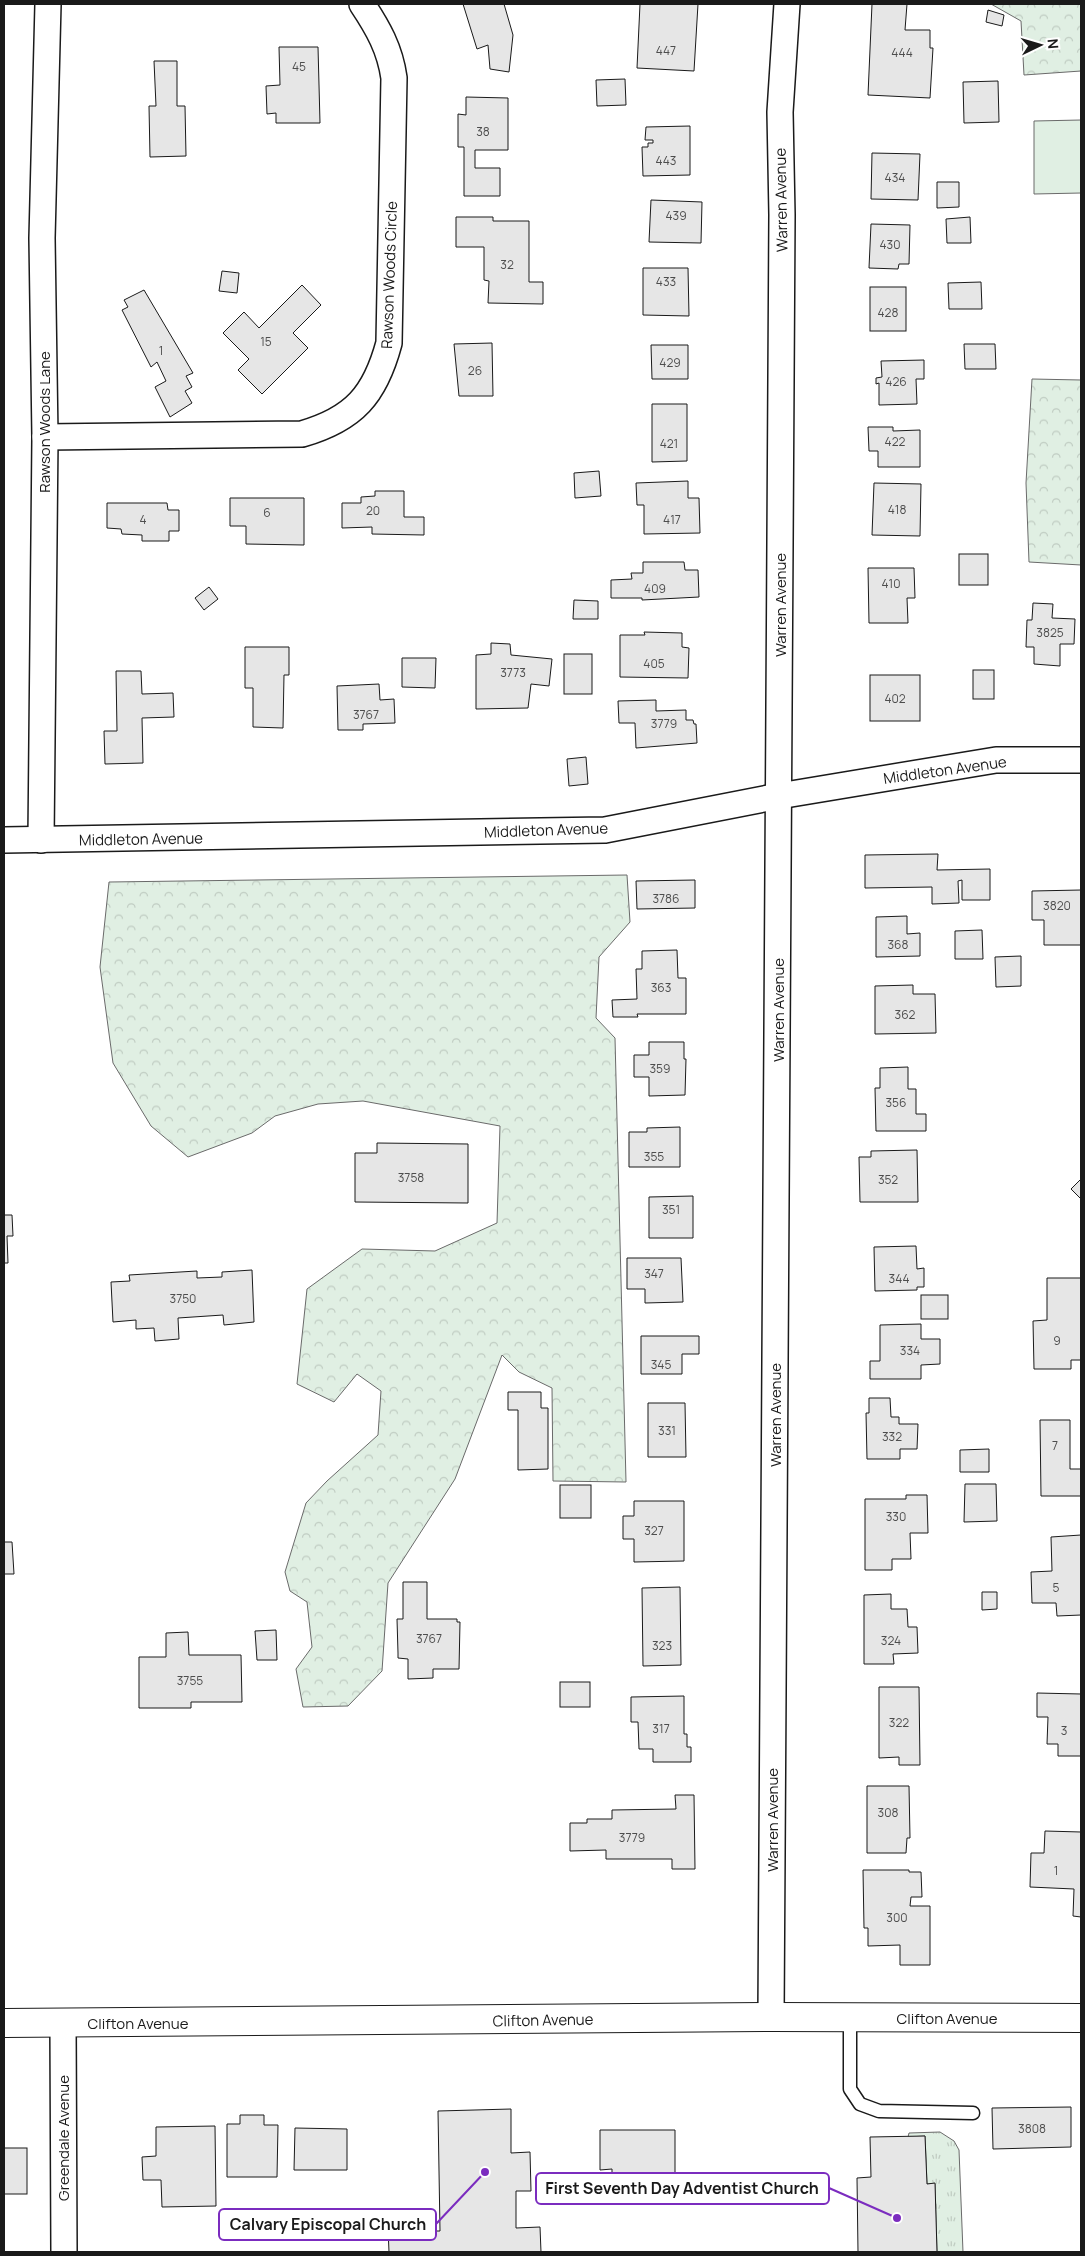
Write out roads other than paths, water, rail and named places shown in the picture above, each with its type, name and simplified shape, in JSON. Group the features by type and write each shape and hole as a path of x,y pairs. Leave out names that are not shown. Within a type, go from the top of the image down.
{"main road":[{"name":"Clifton Avenue","path":"4,2023 771,2017 1081,2018"}],"street":[{"name":"Rawson Woods Lane","path":"41,840 45,437 42,238 48,4"},
{"name":"Rawson Woods Circle","path":"45,437 302,434 328,426 351,412 372,389 382,369 389,343 394,78 391,59 382,33 362,4"},
{"name":"Warren Avenue","path":"771,2017 782,215 780,112 788,4"},
{"name":"Middleton Avenue","path":"4,840 605,830 779,796 996,760 1081,760"},
{"name":"Greendale Avenue","path":"63,2023 64,2252"}],"lane":[{"path":"850,2018 850,2089 860,2104 879,2110 973,2112"}],"place":[{"name":"Calvary Episcopal Church","path":"485,2172"},
{"name":"First Seventh Day Adventist Church","path":"897,2218"}]}
